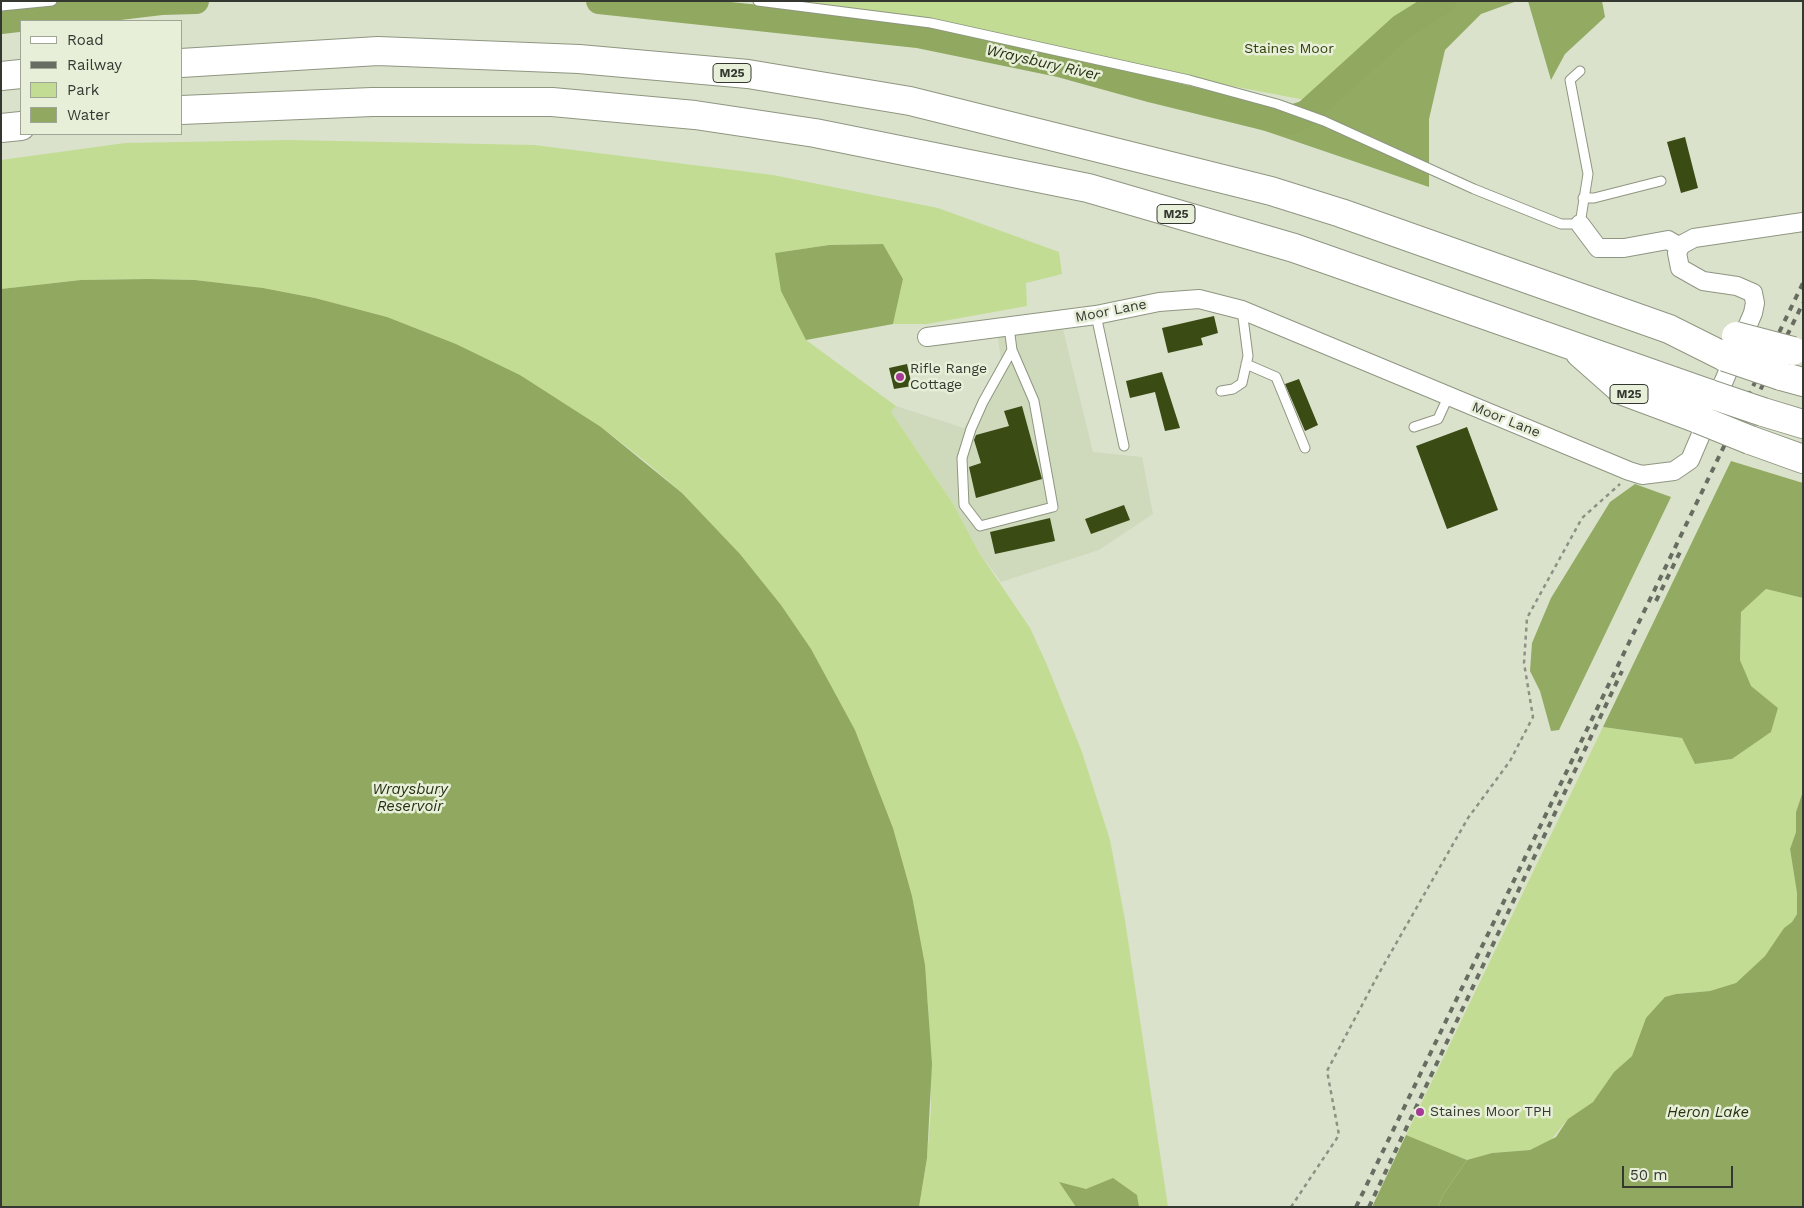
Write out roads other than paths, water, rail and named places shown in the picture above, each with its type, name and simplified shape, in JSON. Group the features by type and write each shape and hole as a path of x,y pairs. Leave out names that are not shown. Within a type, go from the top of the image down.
{"highway":[{"name":"M25","path":"182,64 378,51 580,59 748,74 910,102 1271,191 1341,213 1669,329 1730,346 1798,352"},
{"path":"1,76 20,74"},
{"name":"M25","path":"182,110 372,102 552,102 695,115 815,133 1088,188 1294,248 1574,347 1803,424"},
{"path":"1,128 20,126"},
{"name":"M25","path":"1730,346 1792,379"},
{"name":"M25","path":"1574,347 1623,391 1803,460"}],"street":[{"path":"1580,224 1598,248 1624,248 1668,240 1680,247 1686,240 1694,238 1801,222"},
{"name":"Moor Lane","path":"927,337 1096,315 1128,307 1199,299 1242,310 1341,350 1448,397 1642,475 1674,471 1690,460 1755,304 1752,293 1737,286 1703,281 1680,268 1677,253 1680,247"}],"lane":[{"path":"1,6 52,1"},
{"path":"758,1 931,23 1189,80 1277,104 1324,121 1474,189 1561,224 1580,224 1588,174 1570,80 1580,71"},
{"path":"1583,198 1594,198 1661,181"},
{"path":"1221,391 1233,389 1242,383 1248,356 1242,310"},
{"path":"1096,315 1124,446"},
{"path":"1008,327 1012,350 1034,401 1053,507 980,526 964,505 962,458 971,429 983,402 1012,350"},
{"path":"1246,364 1276,377 1305,448"},
{"path":"1414,427 1438,419 1448,397"}],"water":[{"name":"Wraysbury Reservoir","path":"81,280 195,280 263,288 315,298 387,317 456,344 520,375 601,427 682,493 740,554 781,605 811,649 855,730 893,828 912,896 925,965 932,1064 927,1158 919,1207 1,1207 1,289"},
{"name":"Heron Lake","path":"1803,791 1803,1207 1438,1207 1443,1195 1467,1160 1492,1153 1530,1150 1556,1137 1568,1119 1593,1102 1614,1072 1632,1056 1646,1018 1665,997 1676,994 1710,991 1736,983 1765,956 1784,928 1792,922 1797,914 1797,893 1790,849 1796,832 1796,812"}],"waterway":[{"name":"Wraysbury River","path":"1,21 161,2 196,1"},
{"name":"Wraysbury River","path":"599,1 918,35 1059,64 1153,90 1279,121 1292,121 1303,116 1401,27 1443,1"}],"railway":[{"path":"1356,1207 1803,283"},
{"path":"1750,411 1803,303"},
{"path":"1656,601 1681,550"},
{"path":"1369,1207 1622,671"}],"place":[{"name":"Rifle Range Cottage","path":"900,377"},
{"name":"Staines Moor TPH","path":"1420,1112"}],"park label":[{"name":"Staines Moor","path":"1289,49"}]}
